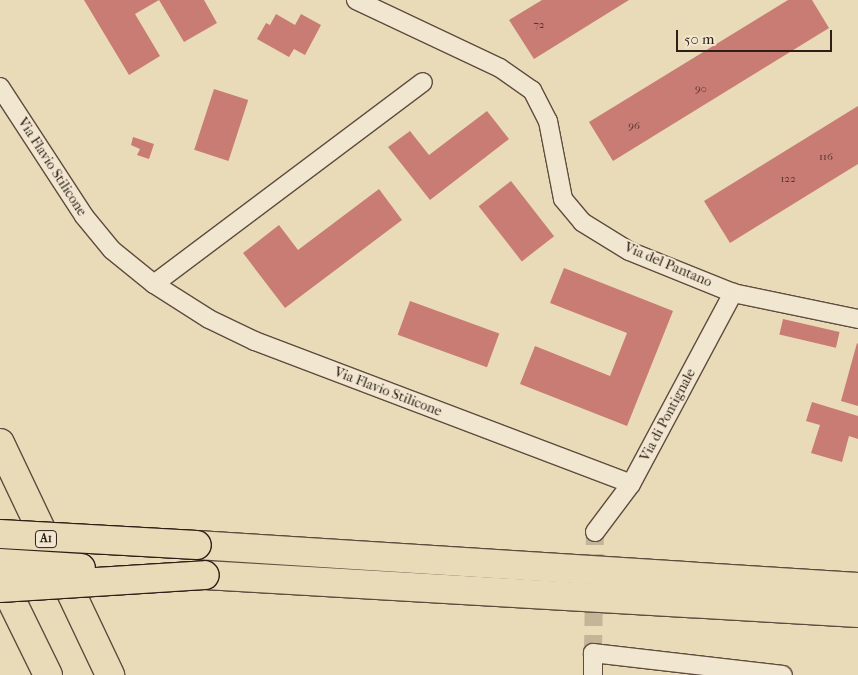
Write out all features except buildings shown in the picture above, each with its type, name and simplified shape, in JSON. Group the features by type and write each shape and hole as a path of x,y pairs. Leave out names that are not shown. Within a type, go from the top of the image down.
{"highway":[{"name":"A1","path":"0,444 110,675"},
{"path":"0,534 858,587"},
{"path":"0,563 853,614"},
{"path":"0,588 205,575"},
{"path":"0,577 48,675"}],"street":[{"name":"Via del Pantano","path":"356,0 500,68 532,90 548,121 563,199 582,222 629,251 733,293 858,319"},
{"path":"154,284 423,82"},
{"name":"Via Flavio Stilicone","path":"0,87 84,216 112,250 154,284 210,319 255,341 631,484"},
{"name":"Via di Pontignale","path":"595,532 631,484 733,293"},
{"path":"593,675 593,653 783,675"}],"tunnel":[{"path":"593,653 595,532"}]}
